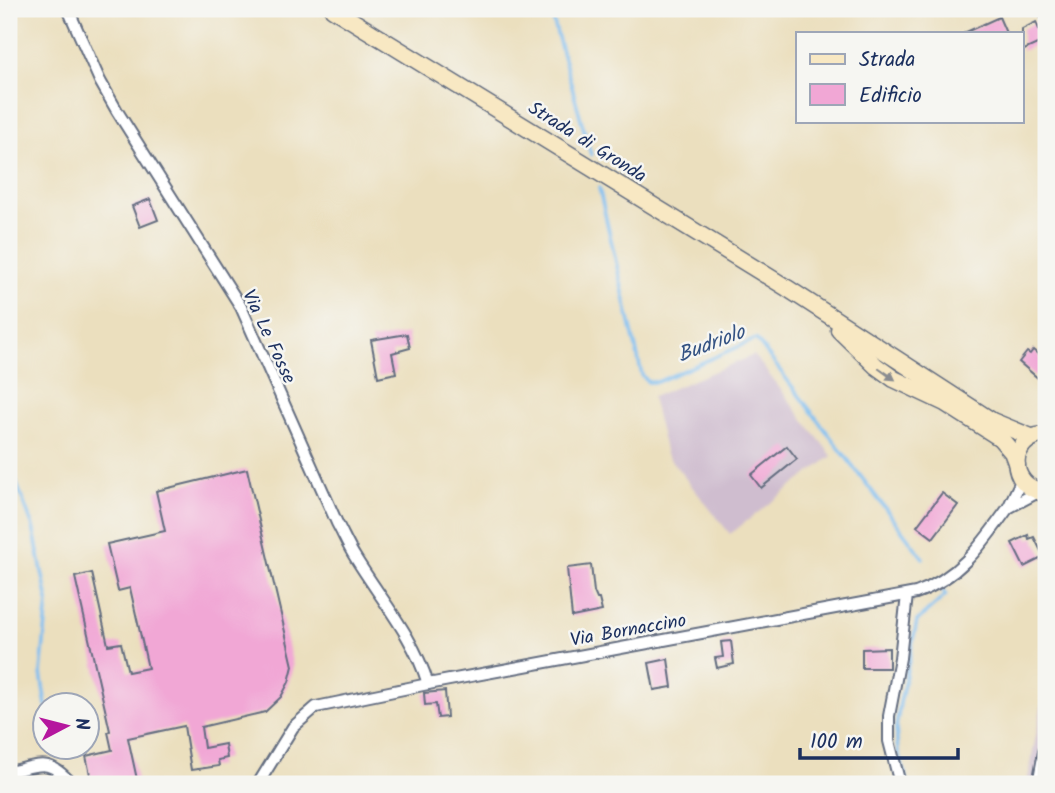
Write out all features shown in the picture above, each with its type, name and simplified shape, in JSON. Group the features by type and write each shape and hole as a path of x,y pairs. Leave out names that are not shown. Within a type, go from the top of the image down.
{"main road":[{"name":"Strada di Gronda","path":"333,9 787,288 992,421 1039,436"},
{"name":"Strada di Gronda","path":"820,311 876,366 894,379 945,403 1000,438 1012,452 1019,472"},
{"path":"1039,436 1020,448 1019,472 1027,485 1043,493"}],"street":[{"name":"Via Le Fosse","path":"68,9 111,101 240,307 337,523 422,665 428,684"},
{"path":"1042,9 1046,15"},
{"name":"Via Bornaccino","path":"258,784 293,727 316,707 907,596 934,586 960,568 983,544 1008,508 1019,472"},
{"name":"Via Bornaccino","path":"1008,508 1043,493"},
{"path":"900,784 889,741 907,596"},
{"path":"1038,784 1046,741"},
{"path":"9,772 43,764 58,769 72,784"}],"shaded area":[{"path":"754,355 832,456 730,534 666,454 652,397"},
{"path":"1046,682 1046,784 1027,784"}],"building":[{"path":"999,17 1006,32 966,32"},
{"path":"1036,22 1044,41 1024,50 1022,29"},
{"path":"150,199 158,220 140,227 132,206"},
{"path":"407,334 410,348 392,353 396,373 378,377 371,340"},
{"path":"1033,350 1046,361 1046,385 1019,362 1027,352 1030,354"},
{"path":"787,446 797,459 761,488 751,475"},
{"path":"247,469 293,666 281,697 265,712 201,727 204,748 225,744 227,758 218,760 219,766 191,770 184,726 128,738 138,784 92,784 87,762 102,762 102,752 112,750 102,692 75,577 92,573 108,645 121,643 128,672 148,668 130,588 118,591 107,544 165,531 156,491"},
{"path":"942,493 958,505 933,538 917,526"},
{"path":"1028,535 1029,539 1034,537 1044,557 1024,567 1012,543"},
{"path":"591,565 594,592 602,611 572,617 567,568"},
{"path":"731,641 734,664 717,668 715,658 723,657 721,642"},
{"path":"889,648 889,668 862,668 862,649"},
{"path":"668,659 672,687 654,690 649,663"},
{"path":"445,691 447,717 438,718 436,704 425,705 424,693"}],"waterway":[{"name":"Budriolo","path":"550,9 591,155"},
{"name":"Budriolo","path":"599,188 642,375 648,382 657,382 756,339 923,558"},
{"path":"9,463 33,527 48,601 41,673 44,692"},
{"name":"Budriolo","path":"908,784 898,752 896,728 900,703 917,621 946,595 941,589"}]}
